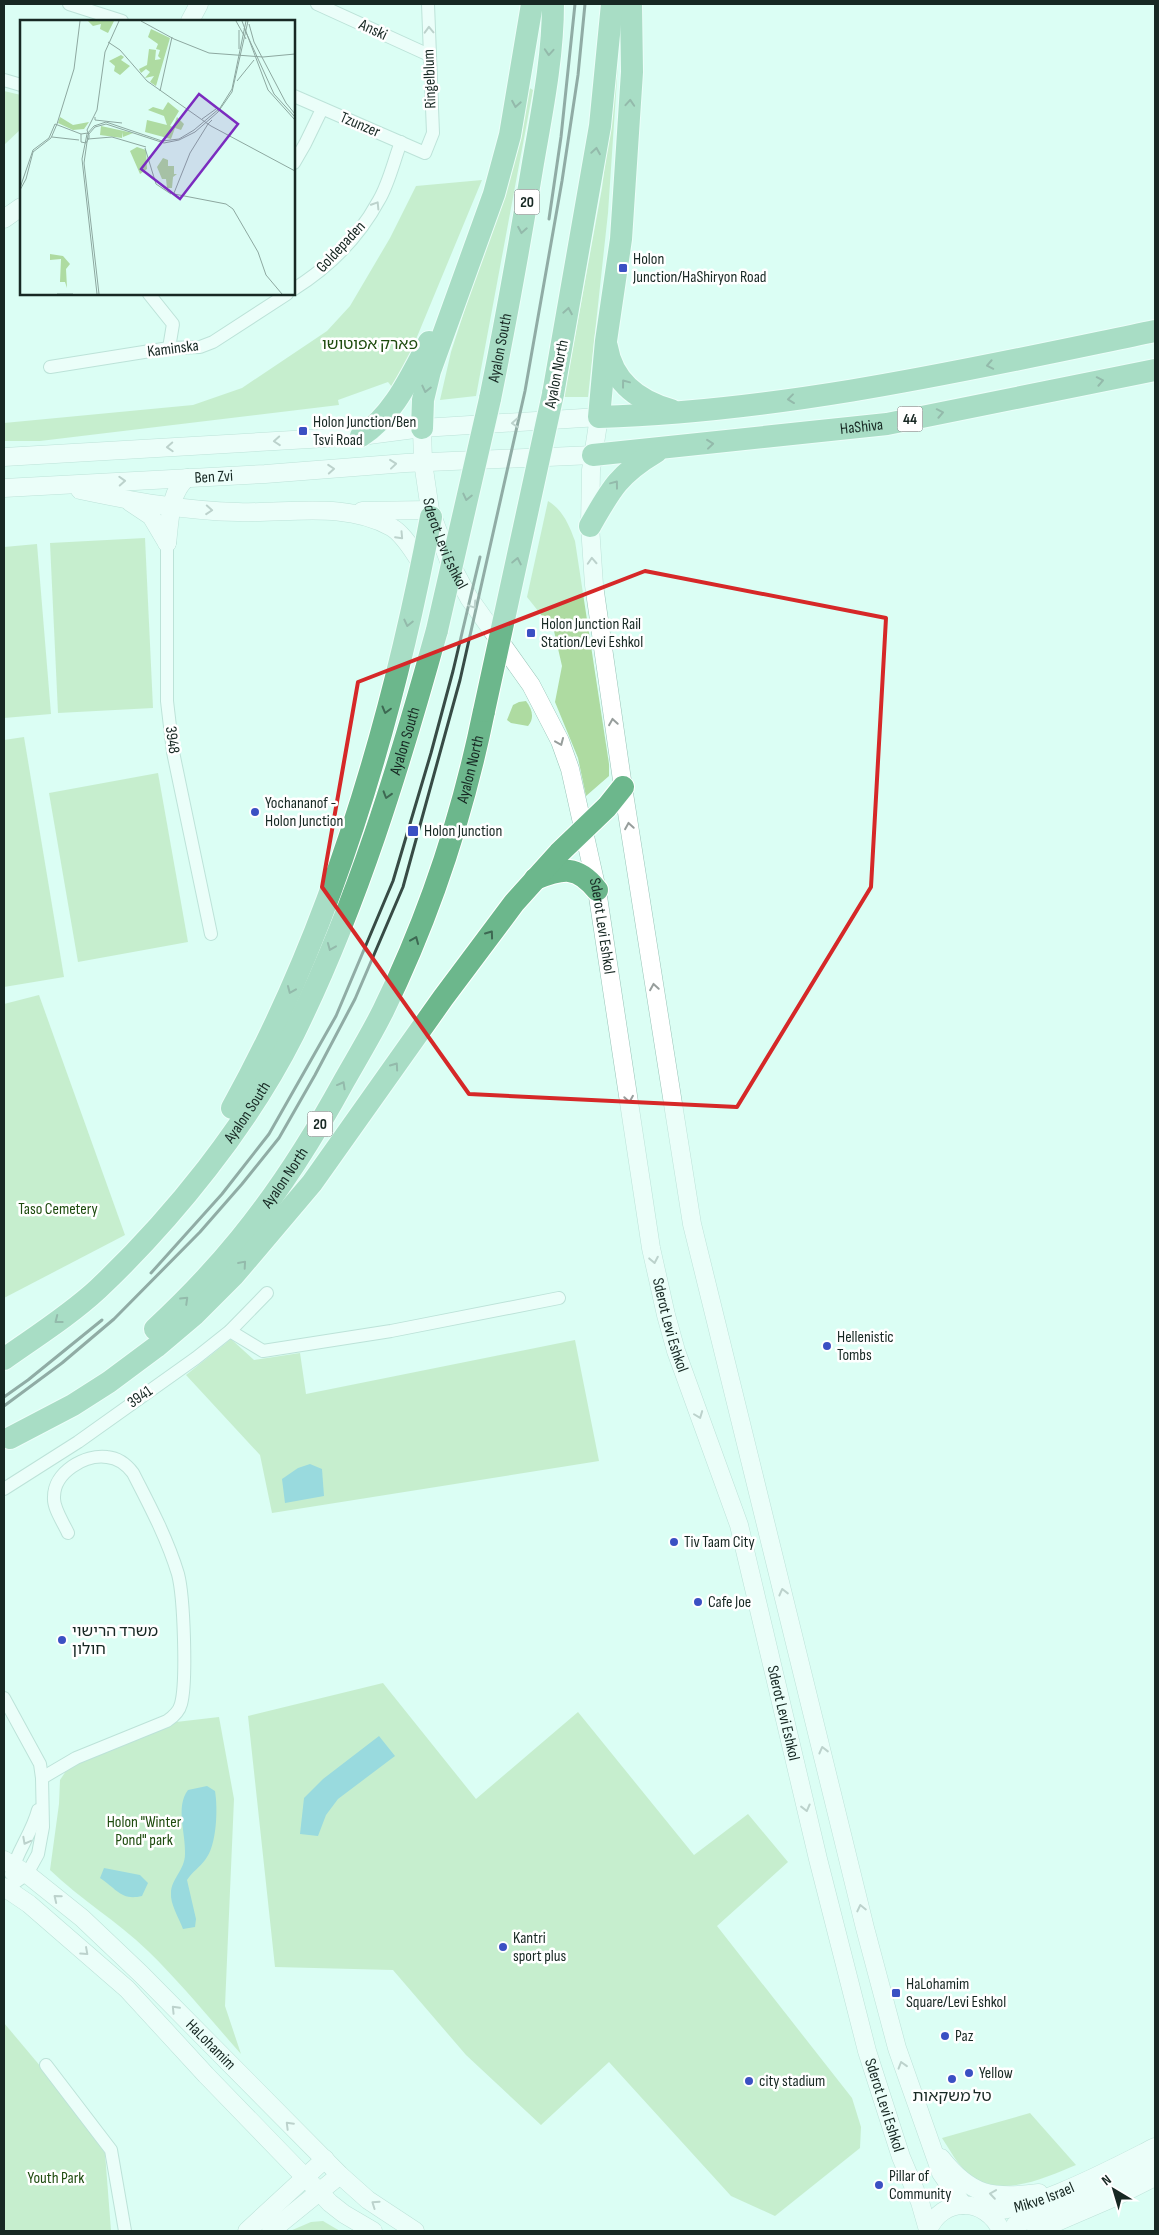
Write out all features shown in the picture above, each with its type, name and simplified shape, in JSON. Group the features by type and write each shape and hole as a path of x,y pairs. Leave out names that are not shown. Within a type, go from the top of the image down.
{"highway":[{"path":"422,428 423,400 430,371 465,269 494,194 510,135 532,4"},
{"name":"Ayalon South","path":"4,1359 96,1290 143,1245 185,1195 232,1134 293,1034 329,953 378,824 437,630 490,399 512,290 540,126 549,61 553,4"},
{"name":"Ayalon North","path":"7,1440 47,1415 98,1378 140,1343 193,1292 241,1238 303,1152 382,1012 416,938 444,859 476,751 554,394 600,126 612,4"},
{"path":"599,418 606,341 621,238 632,72 631,4"},
{"path":"361,436 377,424 390,410 419,360 465,269"},
{"name":"44","path":"599,418 682,413 884,386 1155,331"},
{"path":"606,341 608,352 616,370 630,390 648,403 682,413"},
{"name":"HaShiva","path":"593,455 887,424 1155,370"},
{"path":"590,526 610,491 621,477 634,465 662,449"},
{"path":"96,1290 168,1204 214,1141 258,1062 285,1006 340,865 369,775 399,663 422,564 431,513"},
{"path":"7,1440 73,1406 109,1382 182,1325 234,1275 312,1183 492,931 534,879 607,807 622,787"},
{"path":"534,879 560,871 574,871 584,876 597,890"}],"main road":[{"path":"191,20 199,4"},
{"path":"4,219 20,208"},
{"name":"44","path":"422,428 599,418"},
{"name":"Sderot Levi Eshkol","path":"599,418 593,455 590,526 596,606 622,787 692,1224 878,1978 908,2084 941,2174 963,2205"},
{"name":"Ben Zvi","path":"4,456 361,436 422,428"},
{"name":"Sderot Levi Eshkol","path":"422,428 423,462 431,513 449,561 465,592 486,625 525,674 545,711 566,757 597,890 651,1248 666,1315 679,1359 739,1525 818,1859 867,2051 896,2141 920,2202 928,2231"},
{"name":"44","path":"423,462 593,455"},
{"name":"Ben Zvi","path":"4,488 423,462"},
{"path":"167,543 172,506 177,490 188,478"},
{"path":"58,485 128,500 237,512 431,513"},
{"path":"128,500 152,516 167,543"},
{"path":"349,512 392,527 409,545 422,564"},
{"name":"HaLohamim","path":"15,1866 82,1918 135,1968 340,2175 368,2200 415,2231"},
{"name":"HaLohamim","path":"5,1887 66,1934 126,1989 320,2193 344,2214 373,2231"},
{"path":"931,2147 961,2181 972,2189 983,2192 1000,2195 1029,2194 1076,2185"},
{"name":"Mikve Israel","path":"963,2205 1002,2212 1076,2185 1155,2147"},
{"path":"273,2207 283,2189 285,2177 283,2162 277,2149"},
{"path":"247,2231 325,2159"},
{"path":"985,2210 1008,2228 1092,2192 1155,2162"},
{"path":"271,2231 340,2175"},
{"name":"Mikve Israel","path":"1036,2231 1115,2198 1155,2177"},
{"path":"928,2231 941,2212 963,2205"},
{"path":"289,2217 320,2210 344,2214"}],"street":[{"path":"69,4 119,20"},
{"name":"Anski","path":"317,4 430,55"},
{"name":"Ringelblum","path":"425,153 433,133 428,4"},
{"path":"4,80 20,85"},
{"name":"Tzunzer","path":"295,96 425,153"},
{"path":"295,161 306,144 322,109"},
{"name":"Goldepaden","path":"295,288 313,277 336,258 360,230 380,199 401,142"},
{"path":"150,295 173,324 169,348"},
{"name":"Kaminska","path":"50,367 169,348 200,347 212,342 283,295"},
{"name":"3948","path":"167,543 167,701 173,752 211,934"},
{"name":"3941","path":"4,1489 78,1442 196,1358 230,1331 267,1293"},
{"path":"230,1331 263,1351 391,1331 559,1298"},
{"path":"42,1778 76,1758 167,1721 178,1712 182,1694 184,1657 178,1576 164,1534 133,1473 126,1465 110,1457 94,1456 79,1462 56,1483 53,1498 68,1533"},
{"path":"4,1698 40,1764 43,1827 38,1854 15,1866 5,1887"},
{"path":"46,2064 111,2150 125,2231"}],"highlighted area":[{"path":"645,571 886,618 871,887 737,1107 469,1094 322,887 358,682"}],"green space":[{"path":"618,64 608,213 588,397 564,397 602,188"},
{"path":"528,87 533,90 476,396 440,400 451,352 502,195"},
{"path":"4,91 20,95 20,130 4,145"},
{"name":"פארק אפוטושו","path":"482,180 407,361 392,387 388,382 338,400 339,405 40,441 4,441 4,423 193,405 242,388 327,331 350,306 390,238 416,186"},
{"path":"548,501 562,513 575,541 609,764 609,776 586,796 578,758 555,702 562,666 554,631 527,597"},
{"path":"145,538 153,708 58,713 50,543"},
{"path":"37,544 51,714 4,718 4,547"},
{"path":"526,701 532,714 528,726 511,723 507,720 513,705"},
{"path":"24,737 64,977 4,987 4,740"},
{"path":"158,773 188,942 78,962 49,793"},
{"name":"Taso Cemetery","path":"39,995 125,1235 4,1298 4,1004"},
{"path":"231,1339 254,1360 300,1353 306,1394 575,1340 599,1461 272,1513 260,1455 186,1375"},
{"name":"Kantri sport plus","path":"383,1683 476,1799 578,1712 694,1855 748,1814 788,1862 717,1926 852,2098 861,2127 860,2148 775,2216 731,2196 609,2062 541,2125 466,2055 393,1970 275,1967 248,1716"},
{"name":"Holon \"Winter Pond\" park","path":"219,1717 234,1799 225,2006 241,2054 184,1988 148,1951 50,1870 59,1804 60,1780 68,1768 99,1752 176,1722"},
{"name":"Youth Park","path":"4,2023 41,2067 105,2153 111,2231 4,2231"},
{"path":"1030,2113 1076,2165 1023,2184 995,2185 982,2182 970,2175 954,2158 942,2138"},
{"path":"323,2221 340,2231 290,2231 311,2222"}],"water":[{"path":"310,1464 322,1469 324,1496 285,1503 282,1479 298,1468"},
{"path":"379,1736 395,1756 338,1799 326,1815 318,1836 300,1834 304,1798 323,1779"},
{"path":"207,1786 215,1791 216,1817 214,1836 209,1854 187,1880 196,1919 195,1927 183,1929 171,1897 173,1883 181,1870 185,1854 182,1804 188,1790"},
{"path":"104,1868 140,1875 148,1883 142,1896 129,1897 120,1893 100,1878"}],"railway":[{"path":"549,219 561,137 575,4"},
{"path":"4,1406 62,1363 114,1319 200,1232 279,1138 355,999 403,887 460,680 525,391 562,181 578,75 585,4"},
{"path":"151,1273 222,1194 269,1134 336,1016 393,881 431,753 480,557"},
{"path":"4,1397 102,1320"}],"place":[{"name":"Holon Junction/HaShiryon Road","path":"623,268"},
{"name":"Holon Junction/Ben Tsvi Road","path":"303,431"},
{"name":"Holon Junction Rail Station/Levi Eshkol","path":"531,633"},
{"name":"Yochananof - Holon Junction","path":"255,812"},
{"name":"Holon Junction","path":"413,831"},
{"name":"Hellenistic Tombs","path":"827,1346"},
{"name":"Tiv Taam City","path":"674,1542"},
{"name":"Cafe Joe","path":"698,1602"},
{"name":"משרד הרישוי חולון","path":"62,1640"},
{"name":"Kantri sport plus","path":"503,1947"},
{"name":"HaLohamim Square/Levi Eshkol","path":"896,1993"},
{"name":"Paz","path":"945,2036"},
{"name":"Yellow","path":"969,2073"},
{"name":"טל משקאות","path":"952,2079"},
{"name":"city stadium","path":"749,2081"},
{"name":"Pillar of Community","path":"879,2185"}]}
